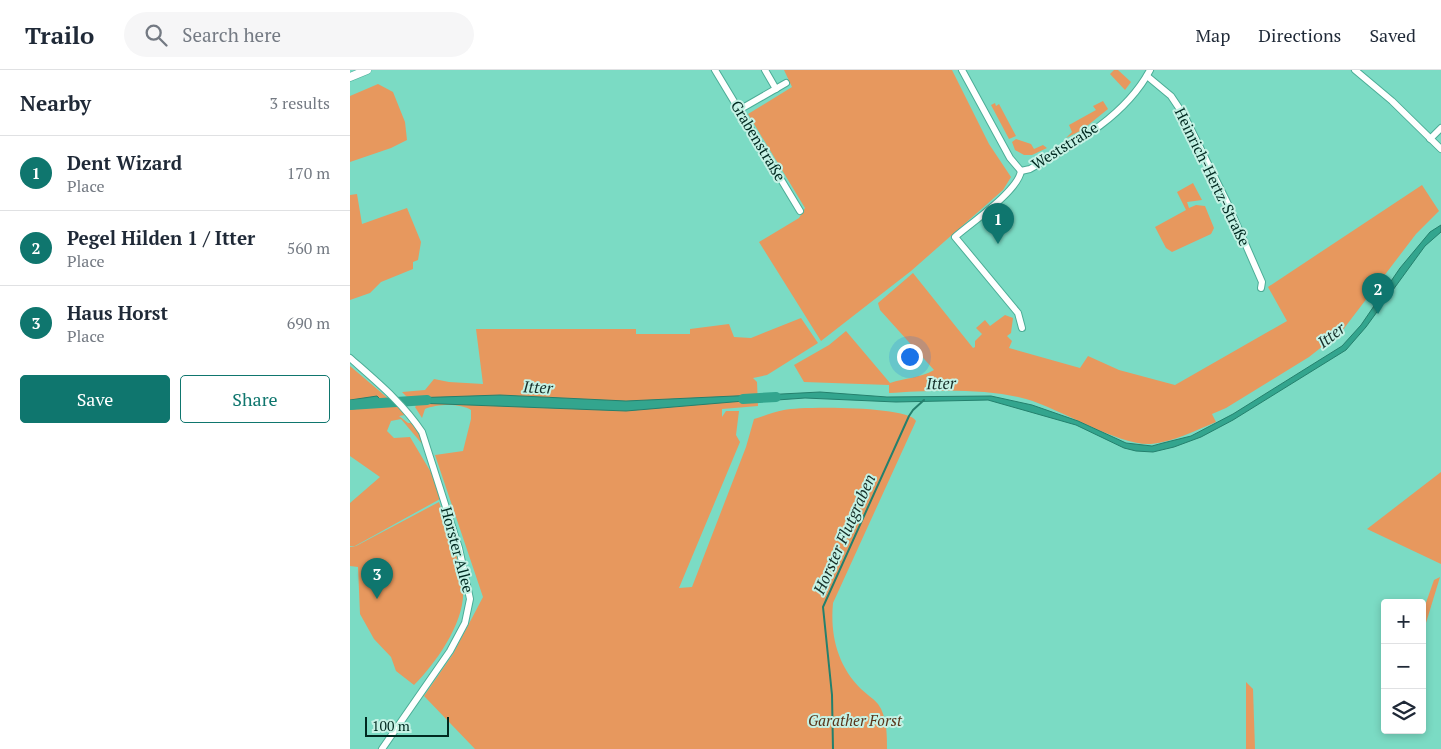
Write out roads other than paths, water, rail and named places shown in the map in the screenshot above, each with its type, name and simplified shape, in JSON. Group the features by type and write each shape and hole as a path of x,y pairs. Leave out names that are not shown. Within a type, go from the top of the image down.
{"main road":[{"path":"350,77 367,70"}],"street":[{"name":"Grabenstraße","path":"715,70 800,211"},
{"path":"765,70 776,89"},
{"path":"962,70 1010,158 1021,171"},
{"path":"1355,70 1392,101 1441,149"},
{"name":"Weststraße","path":"1022,328 1018,313 955,237 1011,188 1020,177 1021,171 1030,169 1082,139 1118,111 1148,73"},
{"name":"Heinrich-Hertz-Straße","path":"1148,73 1171,96 1185,117 1236,222 1262,282 1261,288"},
{"path":"739,110 786,83"},
{"path":"1430,139 1441,128"},
{"name":"Horster Allee","path":"350,358 401,405 422,432 460,548 470,599 465,623 450,651 382,749"}],"waterway":[{"name":"Itter","path":"743,399 776,397"},
{"name":"Itter","path":"350,405 427,400"},
{"name":"Horster Flutgraben","path":"833,749 832,695 823,607 909,416 924,400"}],"place":[{"name":"Dent Wizard","path":"998,244"},
{"name":"Pegel Hilden 1 / Itter","path":"1378,314"},
{"name":"Haus Horst","path":"377,599"}],"park label":[{"name":"Garather Forst","path":"855,721"}]}
